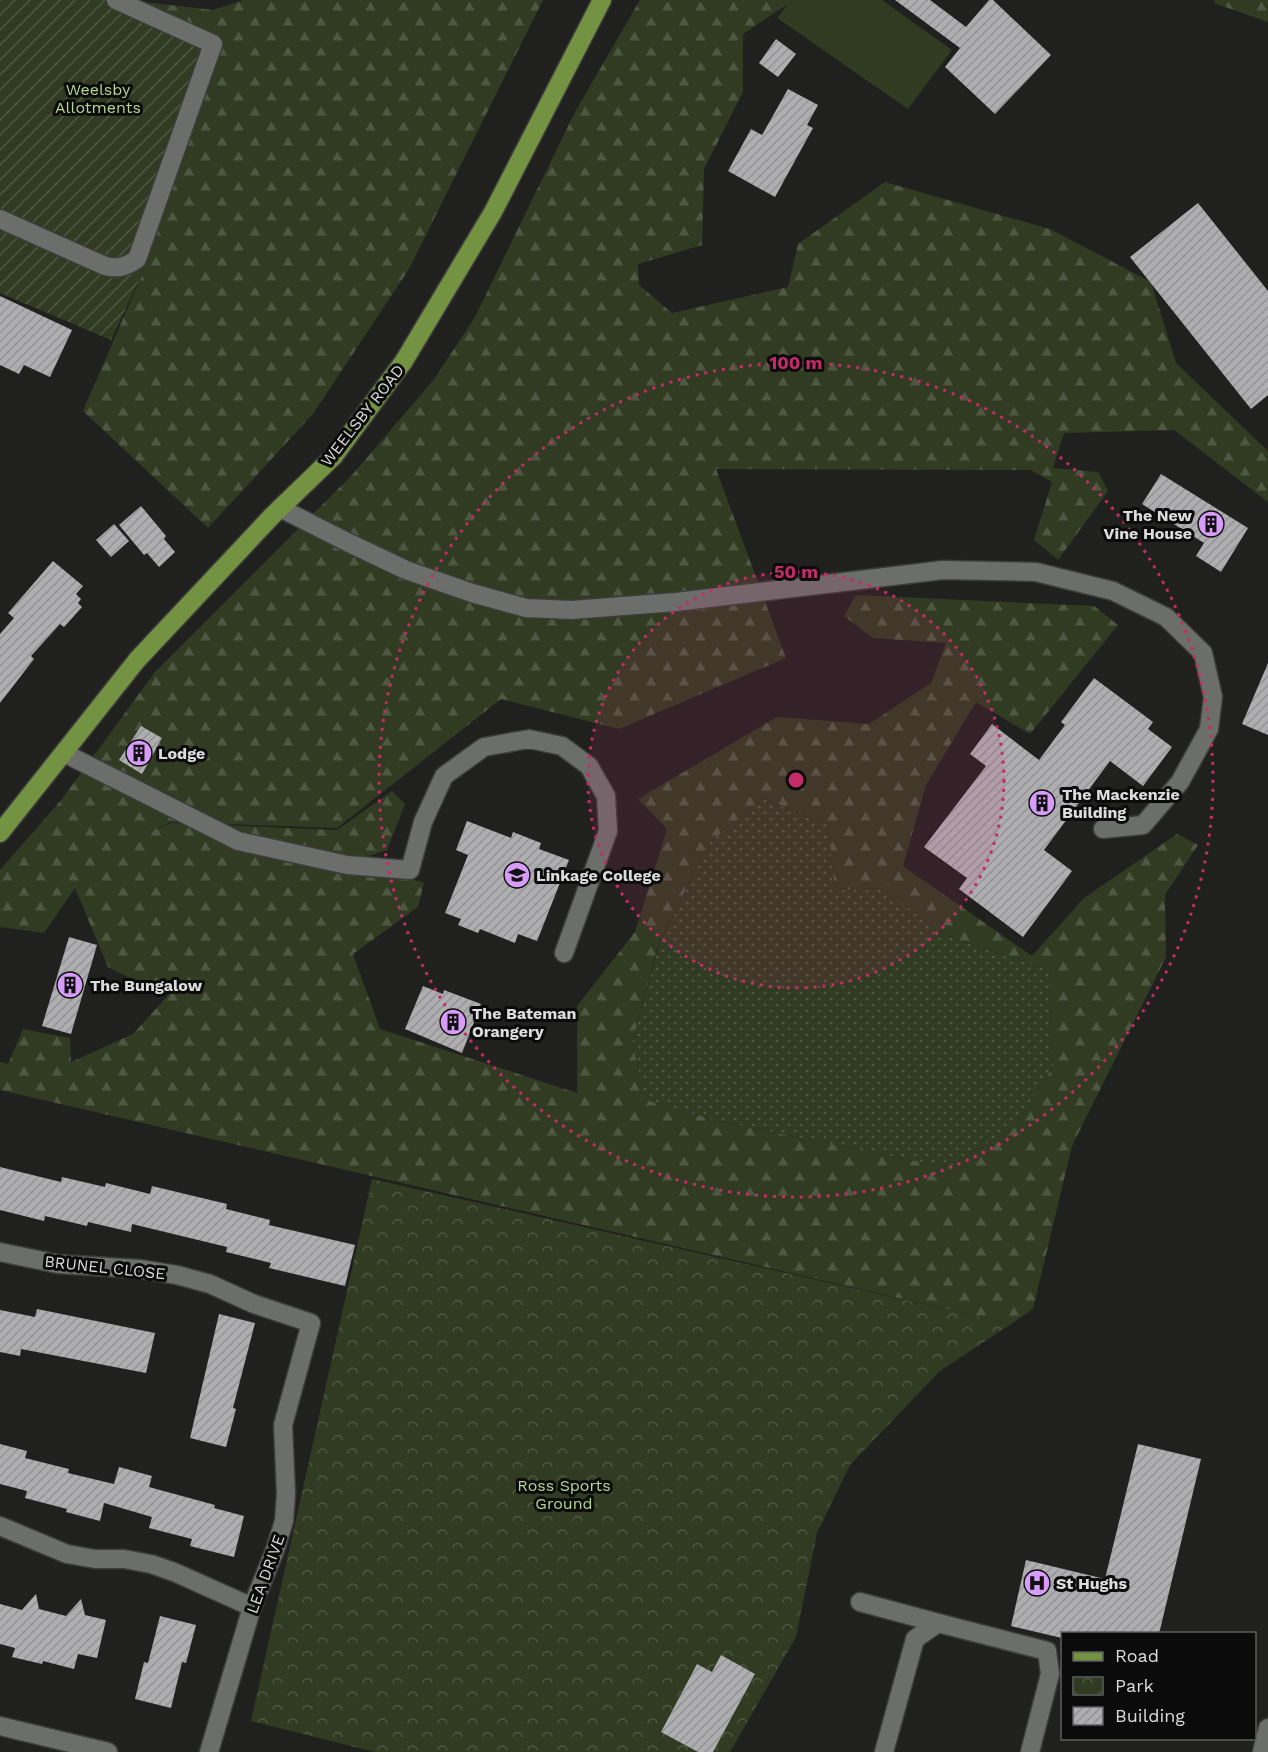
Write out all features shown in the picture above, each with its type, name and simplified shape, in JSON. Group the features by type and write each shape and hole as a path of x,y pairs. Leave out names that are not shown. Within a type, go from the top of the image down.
{"main road":[{"name":"WEELSBY ROAD","path":"0,833 137,660 280,508 334,456 404,361 493,212 602,0"}],"street":[{"path":"0,219 105,266 116,269 129,265 137,259 213,44 116,0"},
{"path":"280,508 406,570 472,593 526,608 571,610 676,602 942,570 1036,573 1113,591 1166,616 1203,653 1213,697 1209,729 1180,782 1143,825 1103,829"},
{"path":"64,753 238,841 347,866 410,870 423,822 444,776 484,747 529,739 562,746 589,766 606,796 608,831 564,953"},
{"name":"BRUNEL CLOSE","path":"0,1252 58,1264 140,1269 177,1275 210,1284 254,1304 311,1323"},
{"name":"LEA DRIVE","path":"209,1752 252,1607 284,1521 286,1494 283,1425 311,1323"},
{"path":"0,1526 67,1554 151,1564 252,1607"},
{"path":"860,1602 1047,1651 1050,1674 1030,1752"},
{"path":"884,1752 915,1639 938,1623"},
{"path":"0,1726 108,1752"},
{"path":"1262,1752 1268,1728"}],"green space":[{"name":"Weelsby Allotments","path":"0,0 126,0 223,41 145,268 111,340 0,293"},
{"path":"126,0 213,10 243,0 543,0 409,269 313,414 208,528 83,411 145,268 223,41"},
{"path":"640,0 794,0 743,34 743,92 704,169 702,245 638,264 639,285 672,313 788,287 798,244 885,182 1050,229 1151,282 1176,363 1268,451 1268,502 1174,430 1064,433 1053,468 1098,472 1108,491 1058,560 1034,540 1052,482 1031,470 716,469 786,658 619,729 501,699 337,828 171,822 139,836 171,823 337,830 392,791 405,804 387,850 356,860 424,883 418,907 353,954 380,1029 577,1093 577,1006 635,932 667,829 638,799 777,717 869,724 931,683 946,643 873,638 844,616 856,595 1094,606 1118,625 1030,734 976,702 926,785 903,866 1032,956 1084,898 1177,834 1198,845 1165,895 1166,957 1072,1146 1033,1309 1011,1324 0,1090 0,1062 8,1064 23,1029 70,1038 71,1062 133,1034 182,980 145,986 108,967 75,888 44,933 0,927 0,870 62,799 155,672 353,474 435,378 475,317 575,112","holes":["763,798 828,825 835,890 883,888 946,936 1050,970 1053,1067 1014,1128 946,1167 718,1121 646,1100 632,1043 658,946 708,844"]},
{"path":"791,0 882,0 952,50 908,109 777,18"},
{"path":"1215,0 1268,0 1268,22 1214,3"},
{"path":"762,798 828,825 835,890 883,888 946,936 1050,970 1053,1067 1014,1128 946,1167 718,1121 645,1100 632,1043 659,945 708,844"},
{"name":"Ross Sports Ground","path":"372,1179 1011,1324 940,1371 850,1465 817,1533 796,1637 730,1752 375,1752 251,1721"}],"building":[{"path":"895,0 930,0 966,27 989,0 993,0 1051,55 995,114 945,67 960,48"},
{"path":"776,39 796,54 778,77 759,63"},
{"path":"788,89 818,105 807,125 813,128 775,197 728,171 751,129 762,135"},
{"path":"1198,203 1268,291 1268,395 1251,409 1130,257"},
{"path":"0,296 72,330 50,377 24,365 19,374 0,365"},
{"name":"The New Vine House","path":"1161,474 1248,528 1221,572 1196,556 1204,543 1142,504"},
{"path":"141,506 166,536 164,539 175,552 159,567 147,553 144,555 119,525"},
{"path":"114,524 129,541 111,557 96,540"},
{"path":"53,561 83,586 76,594 81,599 78,603 82,607 64,627 60,624 31,656 34,659 0,703 0,634 14,618 8,613"},
{"path":"1268,663 1268,735 1242,724"},
{"name":"The Mackenzie Building","path":"1094,678 1153,722 1148,729 1172,747 1143,786 1110,761 1044,850 1072,871 1023,937 959,889 967,878 924,847 986,766 970,754 992,724 1039,760 1065,725 1061,722"},
{"name":"Lodge","path":"141,726 162,738 142,774 119,760"},
{"name":"Linkage College","path":"467,821 511,838 513,832 541,843 539,849 569,860 537,941 518,934 515,943 480,929 478,933 458,925 461,919 445,913 468,855 456,850"},
{"path":"69,937 97,945 71,1034 42,1026"},
{"name":"The Bateman Orangery","path":"423,986 443,994 444,990 481,1004 462,1053 405,1029"},
{"path":"0,1167 61,1182 62,1177 105,1187 106,1183 150,1194 152,1186 227,1204 226,1209 270,1220 269,1225 355,1245 345,1286 269,1268 271,1263 226,1252 227,1247 132,1224 131,1232 88,1222 87,1226 45,1216 44,1221 0,1210"},
{"path":"37,1309 155,1333 146,1373 21,1349 20,1356 0,1352 0,1310 35,1317"},
{"path":"219,1314 255,1323 233,1408 236,1409 226,1447 190,1438"},
{"path":"0,1444 27,1451 25,1458 69,1469 68,1473 114,1484 119,1467 152,1476 149,1487 215,1505 214,1508 244,1516 234,1557 190,1546 192,1539 149,1528 152,1517 104,1503 100,1521 25,1498 27,1491 0,1484"},
{"name":"St Hughs","path":"1138,1444 1201,1459 1159,1632 1061,1632 1061,1638 1011,1626 1026,1560 1105,1579"},
{"path":"36,1594 39,1609 66,1616 81,1599 85,1615 106,1620 97,1658 78,1654 74,1669 43,1661 42,1664 12,1657 15,1648 0,1644 0,1604 22,1610"},
{"path":"160,1616 196,1625 186,1663 182,1662 171,1708 135,1699 144,1662 148,1663"},
{"path":"721,1655 755,1674 713,1752 698,1752 661,1732 697,1664 712,1672"}],"place":[{"name":"The New Vine House","path":"1211,524"},
{"name":"Lodge","path":"139,753"},
{"name":"The Mackenzie Building","path":"1042,803"},
{"name":"Linkage College","path":"517,875"},
{"name":"The Bungalow","path":"70,985"},
{"name":"The Bateman Orangery","path":"453,1022"},
{"name":"St Hughs","path":"1037,1583"}]}
